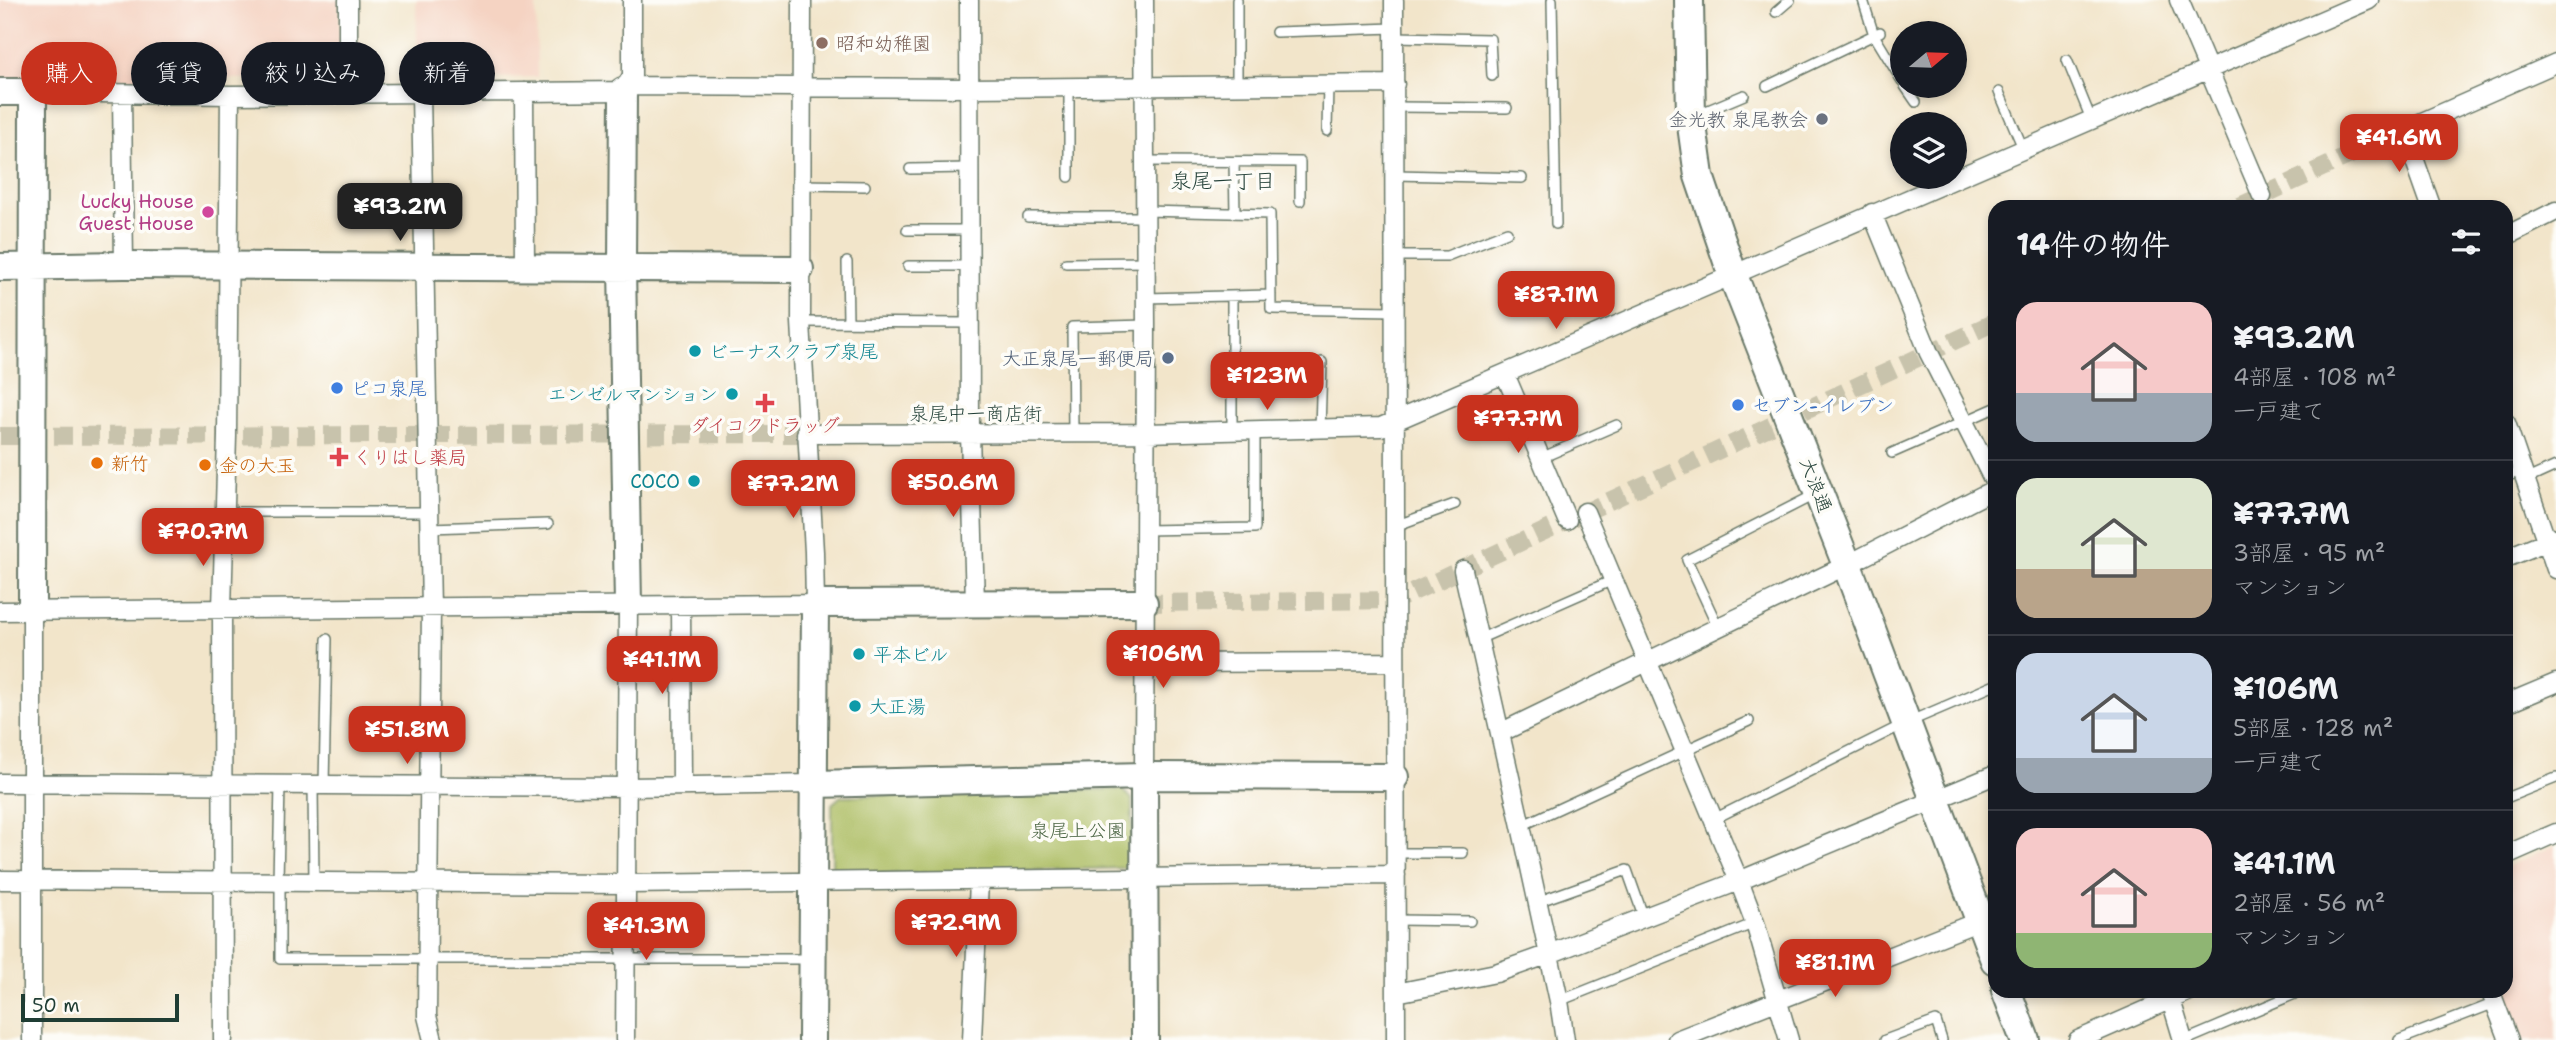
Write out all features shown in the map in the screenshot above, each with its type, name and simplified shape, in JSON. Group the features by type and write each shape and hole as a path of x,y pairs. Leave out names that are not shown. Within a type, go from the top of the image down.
{"main road":[{"name":"大浪通","path":"1689,0 1691,118 1699,176 1732,273 1819,492 1934,799 1988,918"},
{"path":"2009,998 2025,1040"}],"street":[{"path":"348,0 348,42"},
{"path":"625,1040 628,605 622,267 623,91 632,76 632,0"},
{"path":"802,0 800,269 815,604 813,1040"},
{"path":"969,0 970,434 975,602"},
{"path":"1143,0 1146,262 1145,1040"},
{"path":"1394,0 1396,1040"},
{"path":"2179,0 2262,196"},
{"name":"泉尾中一商店街","path":"1967,170 2369,0"},
{"path":"2429,200 2404,130 2556,63"},
{"path":"495,93 623,91 635,86 969,88 1395,84"},
{"path":"0,92 21,92"},
{"path":"524,92 525,266"},
{"path":"117,93 241,95"},
{"path":"122,93 124,265"},
{"path":"223,1040 222,609 230,95"},
{"path":"32,1040 33,105"},
{"path":"421,105 431,608 427,961 428,1016 433,1040"},
{"name":"泉尾中一商店街","path":"807,434 1232,432 1381,427 1922,189"},
{"path":"2513,232 2556,211"},
{"path":"1872,213 1929,353 1988,472"},
{"path":"0,267 525,266 800,269"},
{"path":"1505,374 1567,520"},
{"path":"2513,454 2518,476 2551,539 2556,569"},
{"path":"1500,733 1847,565 1988,490"},
{"path":"1585,512 1739,881 1755,923 1788,1040"},
{"path":"2513,555 2551,539"},
{"path":"1463,569 1538,902 1565,1040"},
{"path":"0,611 975,602 1144,603"},
{"path":"681,605 682,786"},
{"path":"1144,663 1395,662"},
{"path":"2513,701 2556,683"},
{"path":"0,783 628,787 1144,776 1395,777"},
{"path":"1396,993 1496,973 1549,954 1739,881 1988,778"},
{"path":"2513,852 2556,833"},
{"path":"0,880 814,884 1396,876"},
{"path":"972,1040 979,881"},
{"path":"1676,1040 1988,918"},
{"path":"2078,1040 2163,998"},
{"path":"2170,998 2185,1040"},
{"path":"2492,998 2509,1040"}],"lane":[{"path":"1237,0 1237,86"},
{"path":"1552,0 1556,224"},
{"path":"1776,12 1790,0"},
{"path":"1863,0 1890,58"},
{"path":"1276,32 1394,33 1490,39 1492,76"},
{"path":"1767,86 1877,34"},
{"path":"2067,60 2091,119"},
{"path":"1327,131 1328,84"},
{"path":"1069,87 1069,177"},
{"path":"1999,92 2023,148"},
{"path":"1691,118 1744,95"},
{"path":"1913,98 1916,102"},
{"path":"1395,107 1507,108"},
{"path":"1145,161 1300,162 1300,201"},
{"path":"1234,162 1235,213"},
{"path":"911,169 969,168"},
{"path":"1396,176 1522,178"},
{"path":"801,185 865,186"},
{"path":"1028,217 1270,214 1271,309 1395,311"},
{"path":"907,229 970,230"},
{"path":"1395,256 1447,256 1507,232"},
{"path":"847,262 848,322"},
{"path":"1066,263 1146,262"},
{"path":"908,266 970,266"},
{"path":"1145,298 1270,295"},
{"path":"1232,296 1232,432"},
{"path":"802,322 970,323"},
{"path":"1073,433 1072,327 1146,325"},
{"path":"1320,430 1322,362"},
{"path":"1892,453 1988,411"},
{"path":"1541,458 1617,425"},
{"path":"1145,530 1255,528 1255,431"},
{"path":"2518,476 2556,466"},
{"path":"1718,627 1687,560 1819,492"},
{"path":"1395,526 1455,504"},
{"path":"224,512 548,524"},
{"path":"1479,639 1613,580"},
{"path":"314,882 327,639"},
{"path":"1714,819 1906,723 1988,688"},
{"path":"1521,826 1749,722"},
{"path":"2513,795 2556,778"},
{"path":"280,784 279,959 813,959"},
{"path":"1395,853 1463,853"},
{"path":"1538,902 1627,870 1644,918"},
{"path":"1396,920 1470,921"},
{"path":"1559,1001 1755,923"},
{"path":"2185,1040 2285,998"},
{"path":"2399,1040 2490,998"},
{"path":"1885,1040 1936,1021 1942,1040"}],"shaded area":[{"path":"0,0 339,0 340,42 241,42 241,79 227,79 227,42 131,42 131,79 117,79 117,42 21,42 21,80 0,80"},
{"path":"416,0 536,0 537,77 495,78 495,42 417,42"},
{"path":"2556,845 2556,1040 2520,1040 2504,998 2513,998 2513,864"}],"green space":[{"name":"泉尾上公園","path":"1122,789 1132,799 1132,860 1126,868 841,875 832,867 832,804 841,796"}],"tunnel":[{"path":"2253,200 2404,130"},
{"path":"1144,603 1396,600 1988,325"},
{"path":"0,436 806,434"}],"place":[{"name":"昭和幼稚園","path":"822,43"},
{"name":"金光教 泉尾教会","path":"1822,119"},
{"name":"Lucky House Guest House","path":"208,212"},
{"name":"ビーナスクラブ泉尾","path":"695,351"},
{"name":"大正泉尾一郵便局","path":"1168,358"},
{"name":"ピコ泉尾","path":"337,388"},
{"name":"エンゼルマンション","path":"732,394"},
{"name":"ダイコクドラッグ","path":"765,403"},
{"name":"セブン-イレブン","path":"1738,405"},
{"name":"くりはし薬局","path":"339,457"},
{"name":"新竹","path":"97,463"},
{"name":"金の大玉","path":"205,465"},
{"name":"COCO","path":"694,481"},
{"name":"平本ビル","path":"859,654"},
{"name":"大正湯","path":"855,706"}],"district":[{"name":"泉尾一丁目","path":"1223,181"}]}
